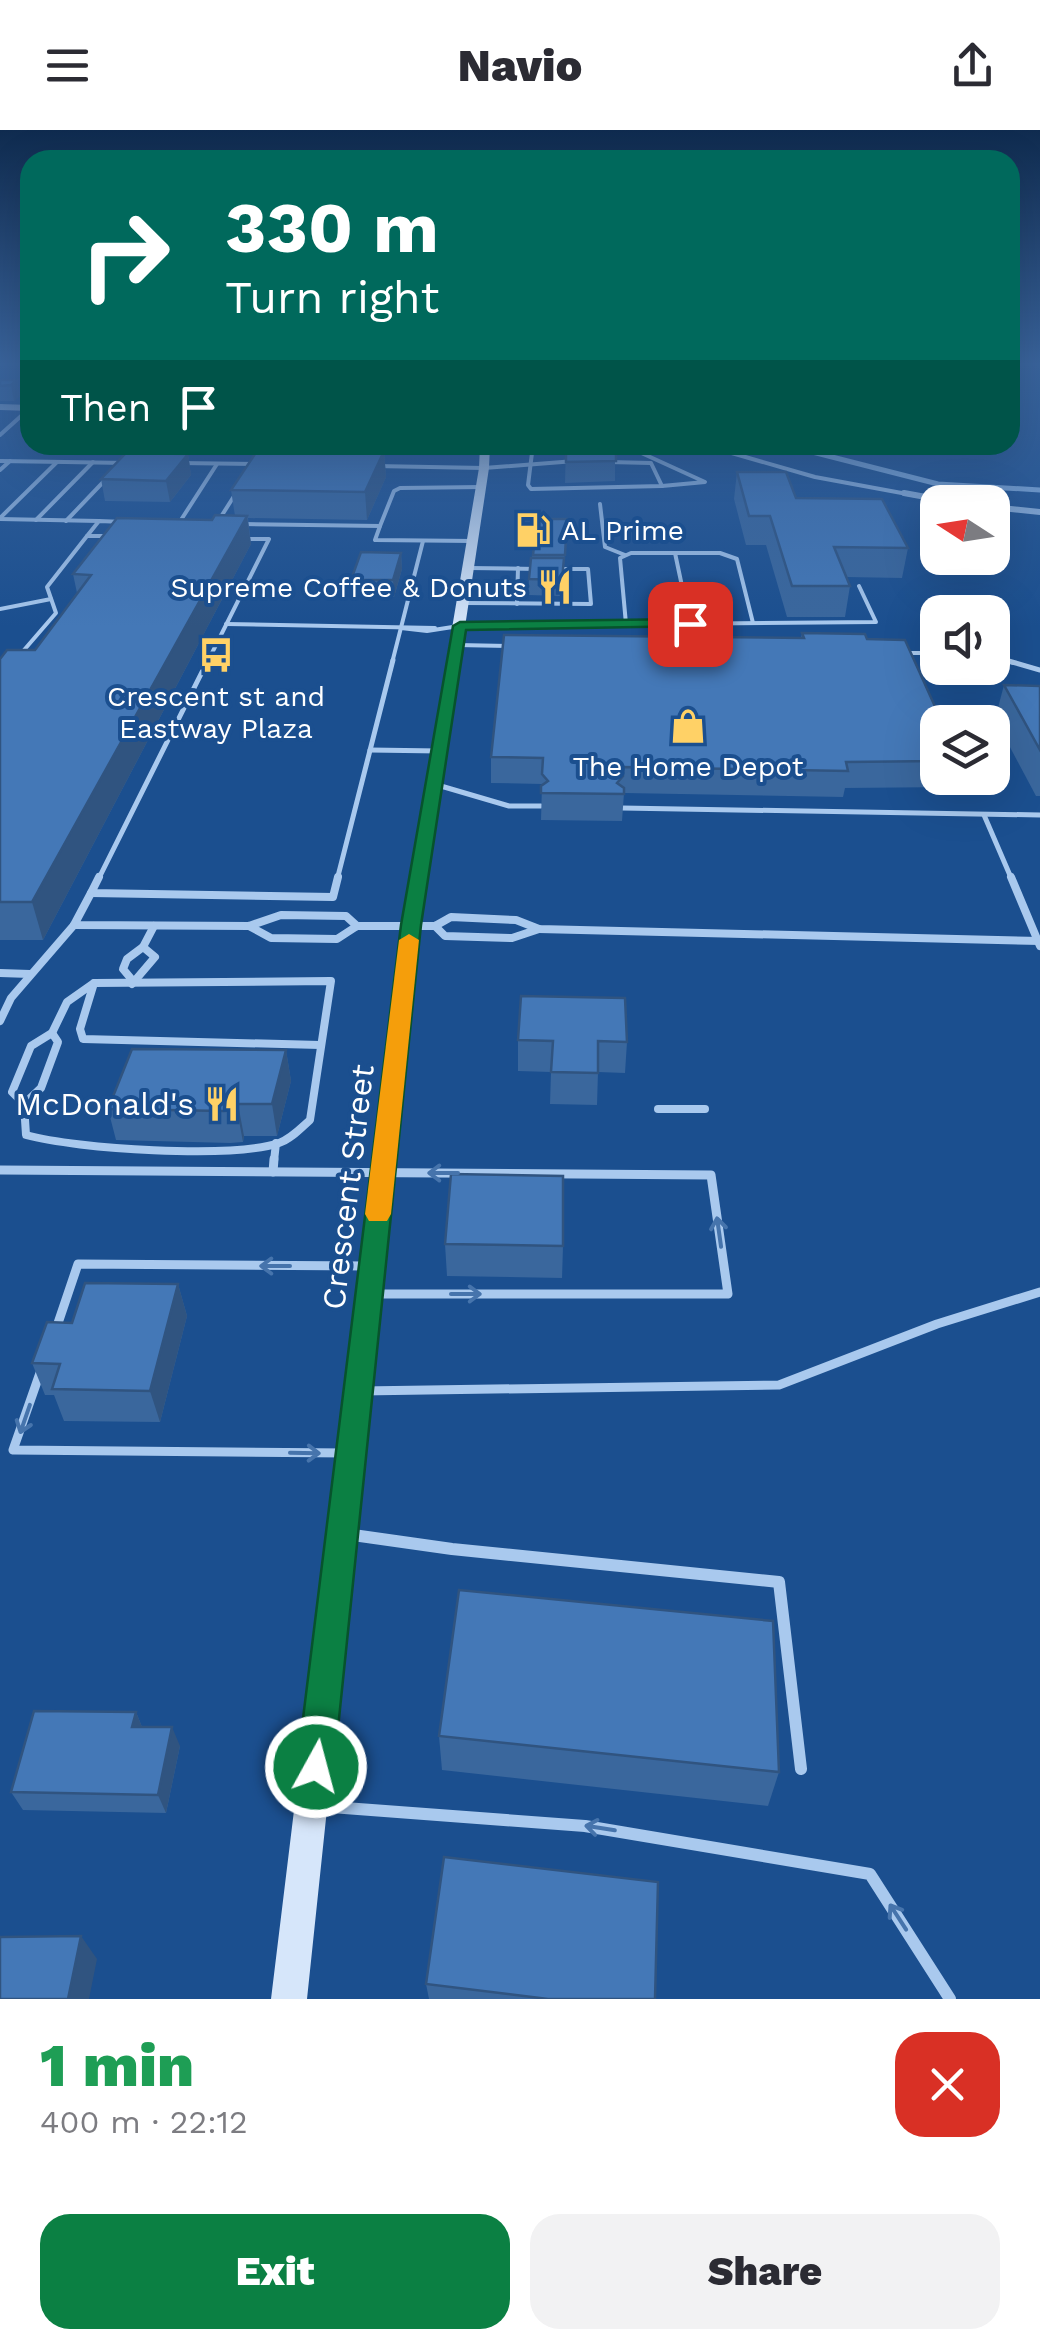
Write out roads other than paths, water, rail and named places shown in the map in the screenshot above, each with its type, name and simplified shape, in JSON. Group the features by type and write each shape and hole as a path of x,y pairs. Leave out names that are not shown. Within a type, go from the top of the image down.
{"main road":[{"name":"Crescent Street","path":"289,1999 383,1172 423,926 434,784 485,455"}],"street":[{"path":"739,455 815,477 920,496"},
{"path":"0,461 141,463"},
{"path":"179,463 274,465"},
{"path":"371,466 484,468"},
{"path":"1010,509 1040,512"}],"lane":[{"path":"218,524 261,455"},
{"path":"531,455 531,489 648,488 704,482 691,469 651,463 595,462"},
{"path":"642,455 651,463 662,486"},
{"path":"0,470 10,461"},
{"path":"0,518 56,462"},
{"path":"36,520 92,462"},
{"path":"66,520 122,462"},
{"path":"484,468 576,462"},
{"path":"217,464 178,523 380,526"},
{"path":"473,541 376,540 394,491 400,488 481,488"},
{"path":"600,504 604,547 625,555 720,553 736,559 753,624"},
{"path":"0,518 139,522"},
{"path":"11,664 56,613 47,587 100,521"},
{"path":"87,536 124,536"},
{"path":"0,1021 11,998 74,926 268,539 232,538"},
{"path":"91,893 333,897 423,541"},
{"path":"676,553 690,624"},
{"path":"625,555 620,558 626,624"},
{"path":"463,603 590,604 590,576 535,573 521,568 468,568"},
{"path":"517,604 521,568"},
{"path":"226,624 416,631 460,626 876,622 858,586"},
{"path":"0,609 51,599"},
{"path":"456,645 514,646"},
{"path":"899,653 920,654"},
{"path":"1010,662 1040,670"},
{"path":"370,750 439,751"},
{"path":"434,784 509,806 541,806"},
{"path":"622,808 1040,815"},
{"path":"249,926 271,938 337,938 358,926 423,926 450,917 516,920 539,929 1039,943 984,814"},
{"path":"74,926 249,926 281,915 346,916 358,926"},
{"path":"133,982 123,969 127,958 144,947 154,926"},
{"path":"423,926 445,936 462,937 512,938 539,929"},
{"path":"133,982 155,957 144,947"},
{"path":"0,973 32,974"},
{"path":"133,982 331,982 310,1120 276,1143 118,1148 43,1143 26,1135 24,1104 12,1092 31,1046 52,1033 67,1002 94,983 133,982"},
{"path":"94,983 80,1029 83,1039 320,1045"},
{"path":"24,1104 41,1088 58,1042 52,1033"},
{"path":"658,1108 705,1108"},
{"path":"273,1172 276,1143"},
{"path":"0,1170 711,1175 728,1294 369,1294"},
{"path":"52,1338 78,1264 372,1266"},
{"path":"358,1391 779,1385 936,1324 1040,1292"},
{"path":"46,1357 14,1450 351,1454"},
{"path":"342,1533 452,1549 779,1582 801,1769"},
{"path":"311,1806 586,1826 870,1874 950,1999"}],"waterway":[{"path":"824,455 938,484 1040,490"}],"place":[{"name":"AL Prime","path":"533,530"},
{"name":"Supreme Coffee & Donuts","path":"555,587"},
{"name":"Crescent st and Eastway Plaza","path":"216,655"},
{"name":"The Home Depot","path":"688,726"},
{"name":"McDonald's","path":"222,1104"}]}
